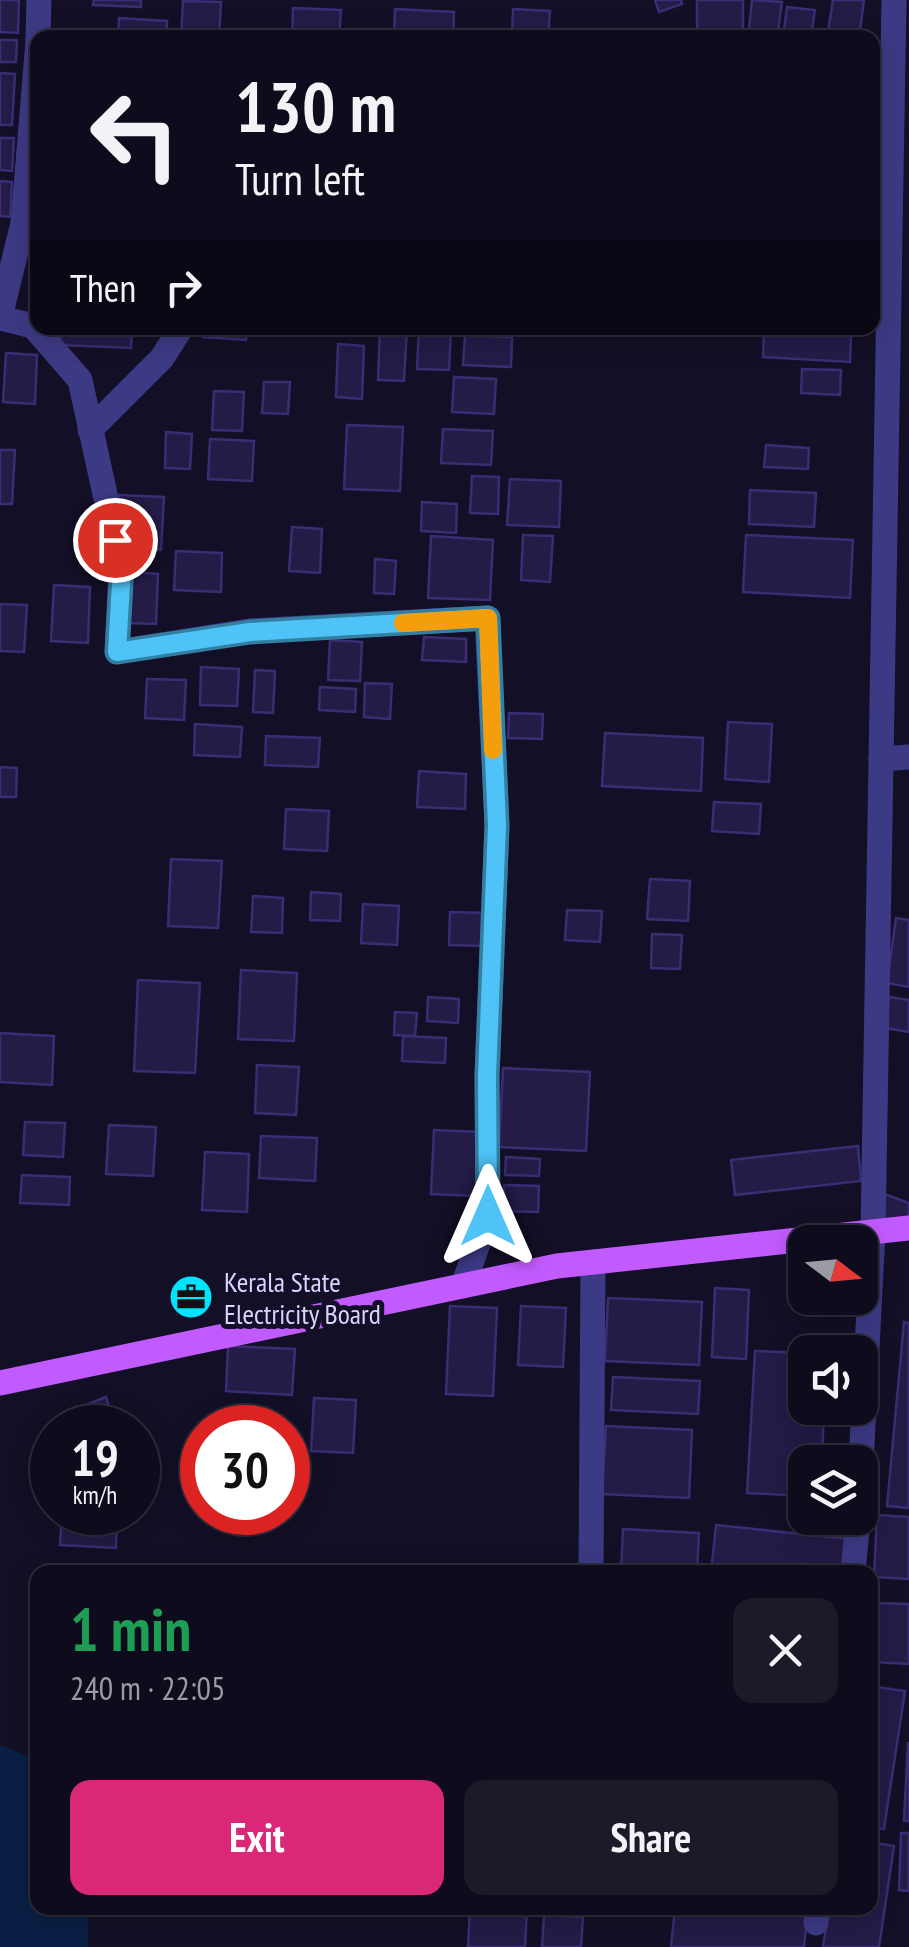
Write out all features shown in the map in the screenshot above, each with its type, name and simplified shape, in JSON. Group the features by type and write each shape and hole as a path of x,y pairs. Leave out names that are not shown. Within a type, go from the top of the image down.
{"main road":[{"path":"878,1231 909,1228"},
{"path":"0,1383 557,1266 788,1241"}],"street":[{"path":"38,30 39,0"},
{"path":"873,1225 881,760 899,158 894,0"},
{"path":"30,137 23,223 0,318 30,326"},
{"path":"40,335 80,380 122,566 117,652 250,632 488,618 497,825 487,1076 488,1216 463,1286"},
{"path":"90,430 162,358 177,335"},
{"path":"881,760 909,756"},
{"path":"591,1565 593,1262"},
{"path":"862,1445 869,1315"},
{"path":"854,1565 856,1535"}],"water":[{"path":"0,1745 30,1756 30,1915 88,1915 88,1947 0,1947"}],"building":[{"path":"0,0 19,0 18,33 0,32"},
{"path":"94,0 141,0 141,7 93,5"},
{"path":"655,0 681,0 682,4 659,12"},
{"path":"697,0 743,0 743,30 697,30"},
{"path":"752,0 782,2 778,30 749,30"},
{"path":"833,0 864,0 860,30 828,30"},
{"path":"183,1 221,2 219,30 181,30"},
{"path":"787,7 815,10 812,30 784,30"},
{"path":"293,8 341,10 340,30 292,30"},
{"path":"395,9 454,12 453,30 394,30"},
{"path":"513,9 550,11 549,30 512,30"},
{"path":"119,18 167,21 167,30 118,30"},
{"path":"0,40 17,40 16,62 0,62"},
{"path":"0,73 15,74 12,125 0,125"},
{"path":"0,138 14,138 12,171 0,170"},
{"path":"0,181 12,182 10,217 0,216"},
{"path":"61,335 132,335 131,348 60,345"},
{"path":"203,335 246,335 246,340"},
{"path":"380,335 407,335 404,381 378,380"},
{"path":"419,335 451,335 449,370 417,369"},
{"path":"465,335 512,337 511,367 463,365"},
{"path":"764,335 851,335 850,362 763,357"},
{"path":"338,344 364,346 362,399 336,397"},
{"path":"6,353 37,355 35,404 3,402"},
{"path":"802,369 841,370 840,395 801,393"},
{"path":"454,377 496,379 494,414 452,412"},
{"path":"264,382 290,382 288,414 262,413"},
{"path":"214,391 244,392 242,431 212,430"},
{"path":"347,425 403,427 400,491 344,489"},
{"path":"443,429 493,431 491,465 441,463"},
{"path":"166,432 192,434 190,469 165,468"},
{"path":"210,439 254,441 252,481 208,479"},
{"path":"766,445 809,448 808,469 764,467"},
{"path":"0,450 15,450 12,504 0,504"},
{"path":"472,476 499,477 498,514 470,513"},
{"path":"510,479 561,481 559,527 507,525"},
{"path":"750,490 816,493 814,527 749,524"},
{"path":"119,495 164,497 161,550 120,549"},
{"path":"422,502 457,504 456,533 421,531"},
{"path":"292,527 322,529 320,573 289,571"},
{"path":"523,535 553,536 550,582 521,580"},
{"path":"746,535 853,540 850,598 743,592"},
{"path":"431,536 493,540 490,600 428,598"},
{"path":"176,551 222,553 221,592 174,590"},
{"path":"375,559 396,561 394,594 374,593"},
{"path":"132,572 158,574 156,624 130,623"},
{"path":"54,585 90,587 88,643 51,641"},
{"path":"0,604 27,605 24,652 0,651"},
{"path":"424,637 466,639 466,662 422,660"},
{"path":"330,640 362,642 360,681 328,680"},
{"path":"201,667 239,669 237,706 200,705"},
{"path":"255,670 275,671 273,713 253,712"},
{"path":"147,679 186,680 184,720 145,718"},
{"path":"365,683 392,684 390,719 364,717"},
{"path":"320,687 356,689 355,712 319,710"},
{"path":"509,713 543,714 542,739 508,738"},
{"path":"728,722 772,724 769,782 725,779"},
{"path":"195,724 242,727 240,757 194,755"},
{"path":"605,733 703,738 701,791 602,786"},
{"path":"266,736 320,738 318,767 265,765"},
{"path":"0,767 17,768 16,797 0,797"},
{"path":"419,771 466,774 465,809 417,807"},
{"path":"714,802 761,804 759,834 712,831"},
{"path":"286,809 329,811 327,851 284,849"},
{"path":"171,859 222,861 218,928 168,926"},
{"path":"650,879 690,881 688,921 647,919"},
{"path":"311,892 341,894 340,921 310,920"},
{"path":"253,896 283,898 282,933 251,932"},
{"path":"363,904 399,906 397,945 361,943"},
{"path":"567,910 602,911 600,942 565,940"},
{"path":"450,912 486,913 484,946 449,945"},
{"path":"896,918 909,920 909,987 887,983"},
{"path":"652,934 682,935 680,969 651,968"},
{"path":"241,970 297,973 294,1041 238,1039"},
{"path":"138,980 200,983 195,1073 134,1071"},
{"path":"428,997 459,999 458,1023 427,1021"},
{"path":"889,997 909,1000 909,1032 885,1028"},
{"path":"395,1012 417,1013 415,1036 394,1035"},
{"path":"0,1033 54,1036 52,1085 0,1082"},
{"path":"403,1036 446,1038 445,1063 402,1061"},
{"path":"257,1065 299,1067 296,1115 255,1113"},
{"path":"503,1068 590,1072 586,1151 499,1147"},
{"path":"25,1122 65,1123 63,1157 23,1155"},
{"path":"109,1125 156,1127 153,1176 106,1174"},
{"path":"434,1130 482,1132 479,1196 431,1194"},
{"path":"261,1136 317,1138 315,1181 259,1178"},
{"path":"858,1146 861,1181 735,1195 731,1160"},
{"path":"205,1152 249,1154 247,1212 202,1210"},
{"path":"506,1157 540,1159 539,1176 505,1175"},
{"path":"22,1175 70,1177 69,1205 20,1203"},
{"path":"504,1185 539,1186 538,1212 503,1211"},
{"path":"879,1192 909,1203 909,1217 879,1222"},
{"name":"Kerala State Electricity Board","path":"206,1281 210,1305 177,1314 173,1290"},
{"path":"715,1288 749,1290 746,1359 712,1357"},
{"path":"608,1298 702,1302 699,1365 605,1361"},
{"path":"450,1306 497,1308 493,1396 446,1394"},
{"path":"521,1306 566,1308 563,1367 518,1365"},
{"path":"904,1322 909,1323 909,1508 887,1506"},
{"path":"228,1346 295,1349 292,1395 226,1391"},
{"path":"755,1351 788,1352 788,1425 823,1425 823,1445 788,1445 788,1495 747,1493"},
{"path":"613,1377 700,1381 698,1414 611,1410"},
{"path":"106,1397 109,1405 86,1405"},
{"path":"314,1398 356,1400 353,1453 311,1451"},
{"path":"606,1426 692,1430 689,1498 602,1494"},
{"path":"878,1515 909,1517 909,1579 878,1577 878,1565 875,1565"},
{"path":"716,1525 848,1539 845,1565 712,1565"},
{"path":"623,1529 699,1533 697,1565 621,1565"},
{"path":"61,1535 116,1535 116,1548 60,1545"},
{"path":"878,1603 909,1604 909,1664 878,1662"},
{"path":"878,1687 905,1691 884,1829 878,1828"},
{"path":"908,1743 909,1821 904,1821"},
{"path":"901,1833 909,1833 909,1891 899,1890"},
{"path":"878,1843 894,1846 879,1947 823,1947 828,1915 878,1915"},
{"path":"470,1915 527,1915 525,1947 468,1947"},
{"path":"544,1915 583,1917 581,1947 542,1947"},
{"path":"674,1915 807,1915 804,1947 671,1947"}],"slow traffic":[{"path":"403,623 488,618 493,750"}],"place":[{"name":"Kerala State Electricity Board","path":"191,1297"}],"route":[{"path":"115,540 122,566 117,652 250,632 488,618 497,825 487,1076 488,1216"}]}
